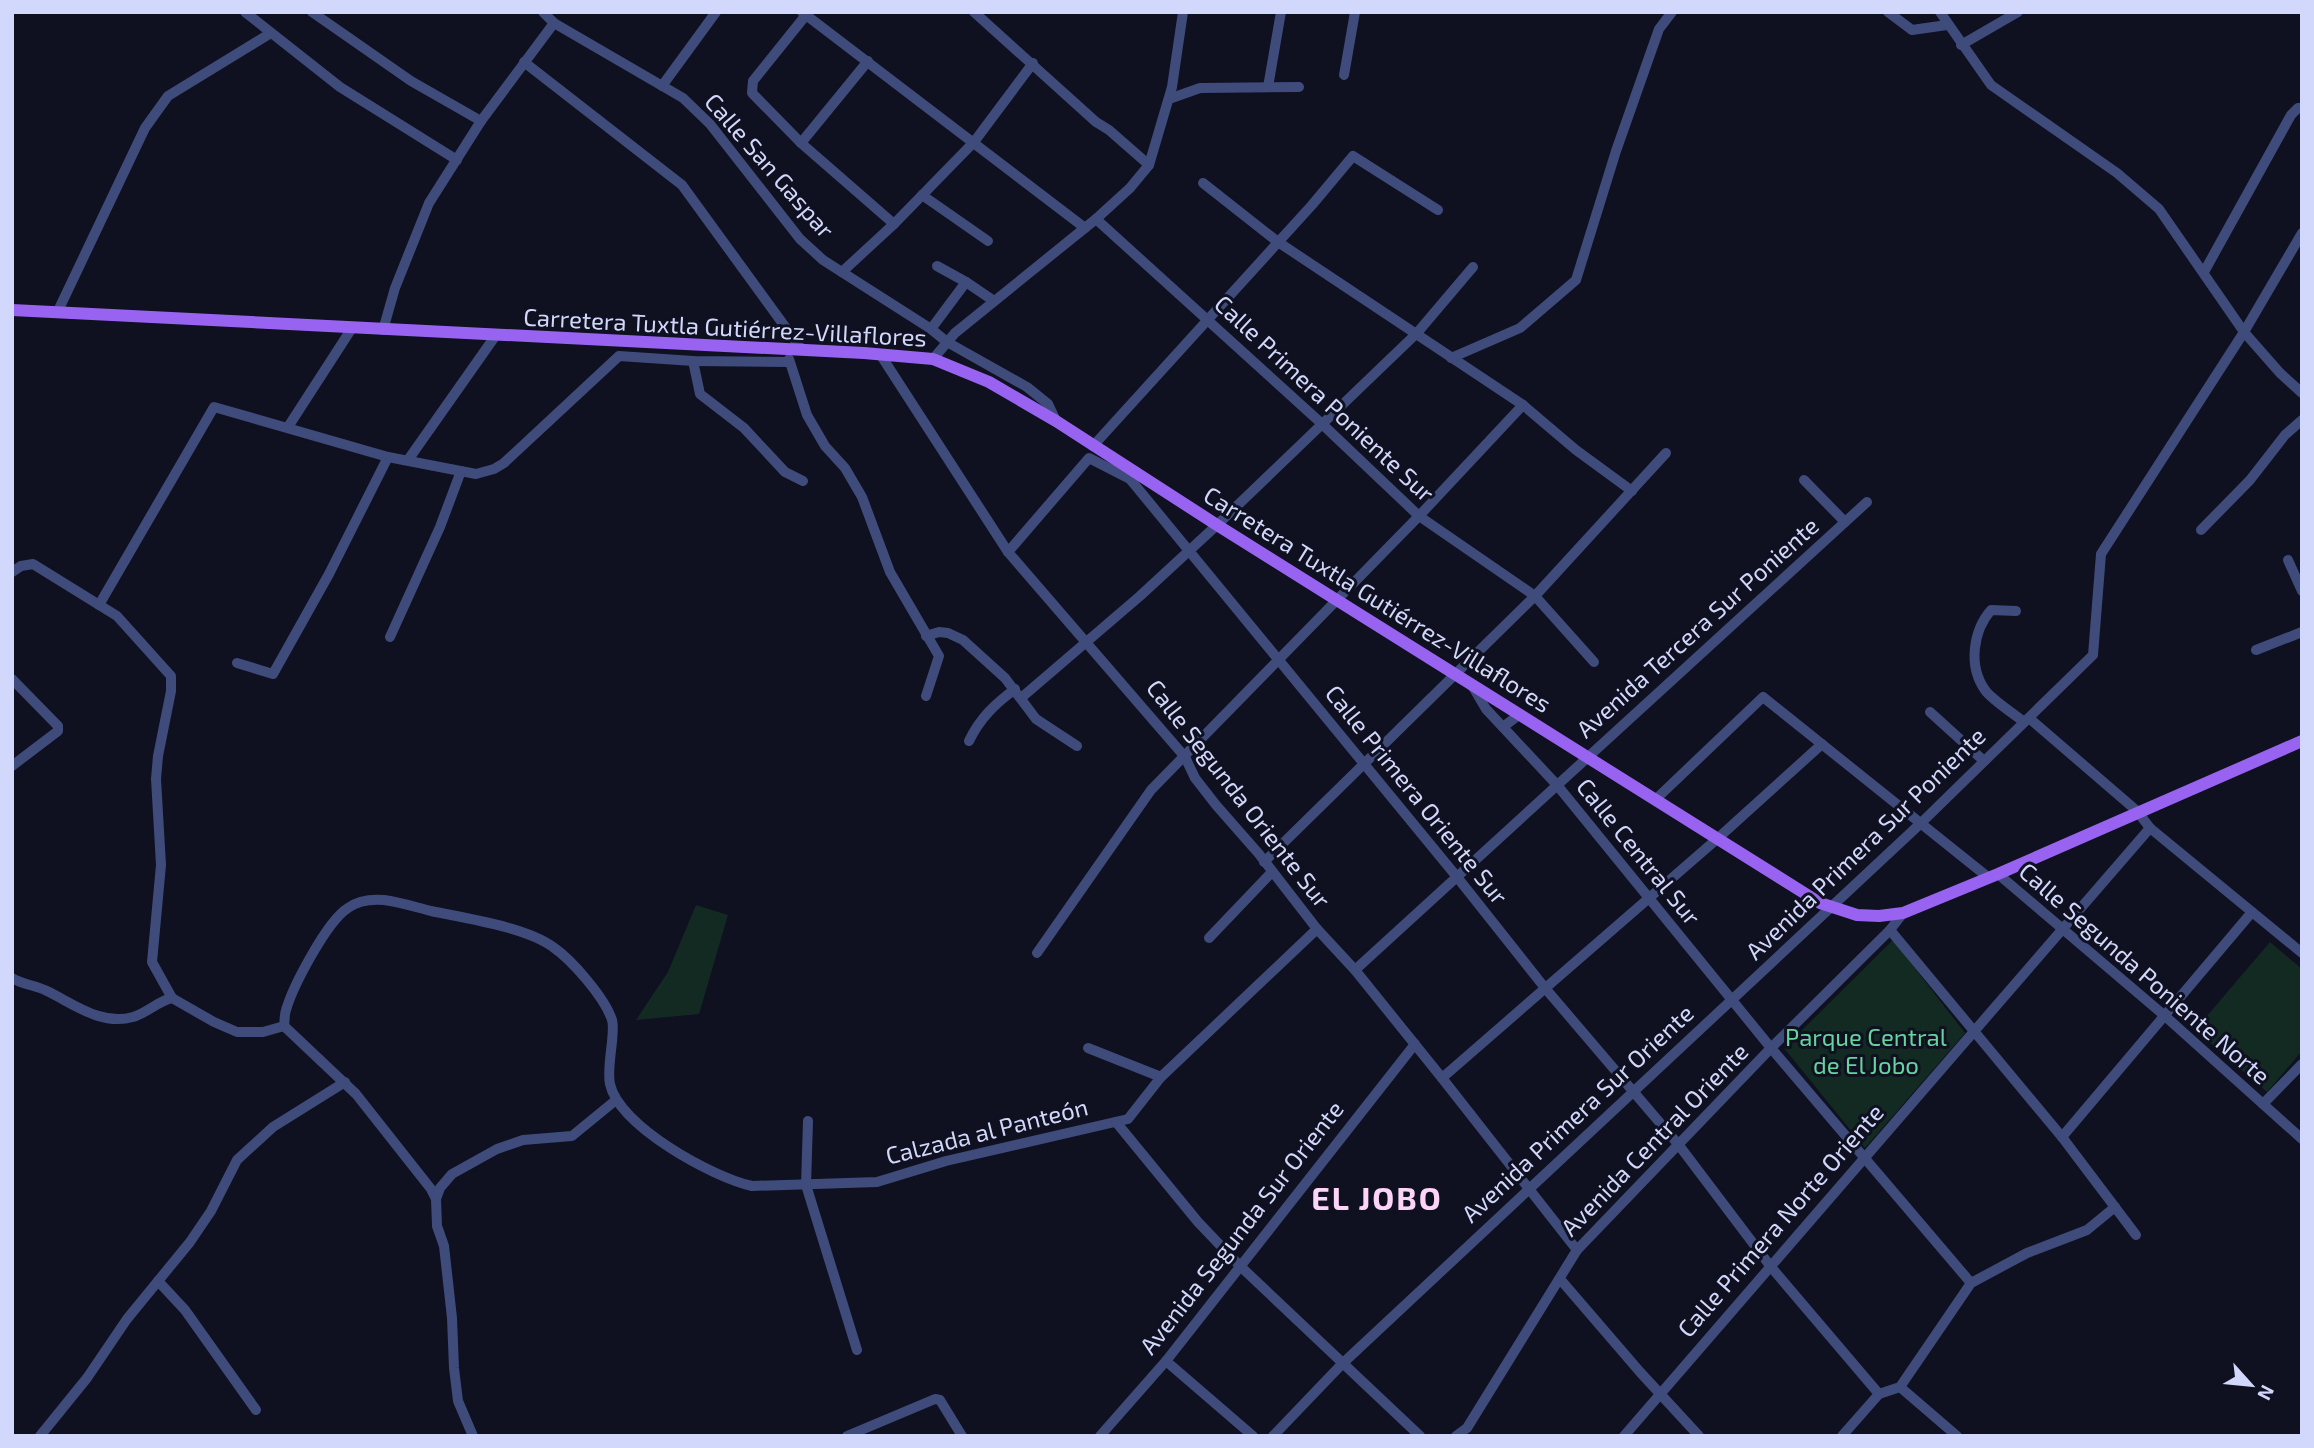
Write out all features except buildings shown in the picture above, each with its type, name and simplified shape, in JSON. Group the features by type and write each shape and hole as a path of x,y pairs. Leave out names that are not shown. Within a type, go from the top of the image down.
{"main road":[{"name":"Carretera Tuxtla Gutiérrez-Villaflores","path":"12,310 602,341 789,356 802,350 933,359 989,382 1056,421 1091,452 1336,598 1820,903 1857,915 1903,914 2302,741"}],"street":[{"path":"245,12 340,87 457,160"},
{"path":"312,12 411,81 481,121"},
{"name":"Calle San Gaspar","path":"543,12 554,23 683,99 710,124 800,239 823,260 947,342 1027,387 1048,404 1056,421"},
{"path":"662,86 716,12"},
{"path":"974,12 1149,166"},
{"path":"933,359 954,333 1096,219 1130,188 1149,166 1169,99 1183,12"},
{"path":"1268,87 1281,12"},
{"path":"1344,75 1355,12"},
{"path":"1451,358 1520,328 1576,280 1616,151 1659,29 1672,12"},
{"path":"1888,12 1912,30 1947,24"},
{"path":"1940,12 1991,85 2117,173 2159,209 2244,332 2280,373 2302,393"},
{"path":"1961,45 2018,12"},
{"path":"894,224 801,143 752,93 753,81 804,14 1085,228"},
{"path":"383,330 395,288 429,203 481,121 554,23"},
{"path":"57,313 145,128 168,96 271,33"},
{"path":"801,143 868,61"},
{"path":"524,62 682,184 802,350"},
{"path":"842,272 894,224 974,142 1033,63"},
{"path":"1169,99 1200,88 1299,86"},
{"path":"2204,272 2291,115 2298,108 2302,108"},
{"path":"1007,552 1206,319 1353,156 1438,210"},
{"path":"1203,183 1278,242 1522,405 1576,450 1632,491"},
{"path":"922,195 988,241"},
{"name":"Calle Primera Poniente Sur","path":"1096,219 1321,423 1419,516 1535,596 1594,662"},
{"name":"Avenida Primera Sur Poniente","path":"1732,999 1920,824 2093,654 2101,554 2244,332 2302,233"},
{"path":"937,266 994,301"},
{"path":"969,741 989,710 1018,694 1087,642 1190,551 1417,333 1473,268"},
{"path":"930,329 966,282"},
{"path":"288,427 352,328"},
{"path":"408,460 496,335"},
{"path":"602,341 619,356 693,361 789,356 807,415 825,446 845,468 862,497 890,572 939,656 926,696"},
{"name":"Calle Segunda Oriente Sur","path":"880,354 1007,552 1185,757 1202,787 1443,1078 1577,1250"},
{"path":"99,605 211,410 218,406 388,457 476,474 504,463 619,356"},
{"path":"693,361 700,394 744,428 785,472 803,481"},
{"path":"1037,953 1151,790 1419,516 1522,405"},
{"path":"2201,530 2250,480 2285,435 2302,420"},
{"path":"1264,862 1535,596 1666,453"},
{"path":"237,663 274,674 329,574 388,457"},
{"path":"390,637 440,527 461,471"},
{"name":"Calle Primera Oriente Sur","path":"1131,474 1190,551 1545,988 1678,1144 1771,1267 1879,1394"},
{"path":"1804,480 1845,522"},
{"name":"Avenida Tercera Sur Poniente","path":"1355,970 1867,502"},
{"path":"2288,561 2302,591"},
{"path":"12,572 22,565 33,564 117,616 171,676 171,691 156,779 160,865 152,962 172,998 214,1022 237,1032 284,1027"},
{"path":"2016,611 1991,610 1982,620 1975,654 1985,691 2026,720 2137,811 2150,828 2302,953"},
{"path":"926,636 939,632 963,640 1018,694 1036,719 1077,746"},
{"path":"2256,650 2302,632"},
{"path":"12,679 58,726 58,731 12,766"},
{"name":"Calle Central Sur","path":"1471,684 1486,709 1557,785 1771,1048 1970,1283"},
{"name":"Calle Segunda Poniente Norte","path":"1656,800 1763,697 1920,824 2061,929 2165,1016 2302,1139"},
{"path":"1930,712 1984,761"},
{"path":"1503,727 1520,715"},
{"path":"1443,1078 1822,744"},
{"name":"Calle Primera Norte Oriente","path":"1624,1436 2150,828"},
{"path":"1209,938 1272,872"},
{"path":"284,1027 285,1012 296,986 328,930 350,906 369,899 398,902 537,938 553,947 594,989 613,1023 610,1083 616,1100 572,1136 523,1140 497,1149 471,1163 452,1174 440,1188 436,1199 437,1227 443,1246 453,1318 458,1401 473,1436"},
{"path":"2062,1137 2252,912"},
{"name":"Avenida Central Oriente","path":"1456,1436 1466,1428 1577,1250 1903,914"},
{"name":"Calzada al Panteón","path":"616,1100 636,1122 668,1148 737,1183 752,1186 877,1182 946,1161 1128,1119 1161,1077 1317,929"},
{"path":"1890,930 2062,1137 2136,1235"},
{"path":"12,978 21,984 45,990 77,1010 112,1017 131,1018 172,998"},
{"name":"Avenida Primera Sur Oriente","path":"1273,1436 1342,1364 1732,999"},
{"path":"284,1027 345,1082 393,1140 436,1199"},
{"name":"Avenida Segunda Sur Oriente","path":"1100,1436 1166,1361 1415,1044"},
{"path":"1088,1048 1161,1077"},
{"path":"2263,1104 2302,1065"},
{"path":"40,1436 87,1378 127,1319 190,1242 211,1212 237,1160 281,1121 345,1082"},
{"path":"808,1121 806,1185 857,1350"},
{"path":"1116,1122 1198,1222 1239,1265 1420,1436"},
{"path":"1842,1436 1879,1394 1900,1387 1970,1283 2027,1253 2087,1230 2115,1207"},
{"path":"1560,1279 1699,1436"},
{"path":"158,1281 185,1310 256,1410"},
{"path":"1166,1361 1253,1436"},
{"path":"1900,1387 1957,1436"},
{"path":"847,1436 935,1399 940,1401 962,1436"}],"green space":[{"path":"696,905 728,915 699,1014 636,1020 668,972"},
{"name":"Parque Central de El Jobo","path":"1893,940 1965,1033 1865,1148 1784,1048"},
{"path":"2270,942 2302,969 2302,1051 2267,1092 2195,1030"}],"district":[{"name":"EL JOBO","path":"1377,1199"}]}
